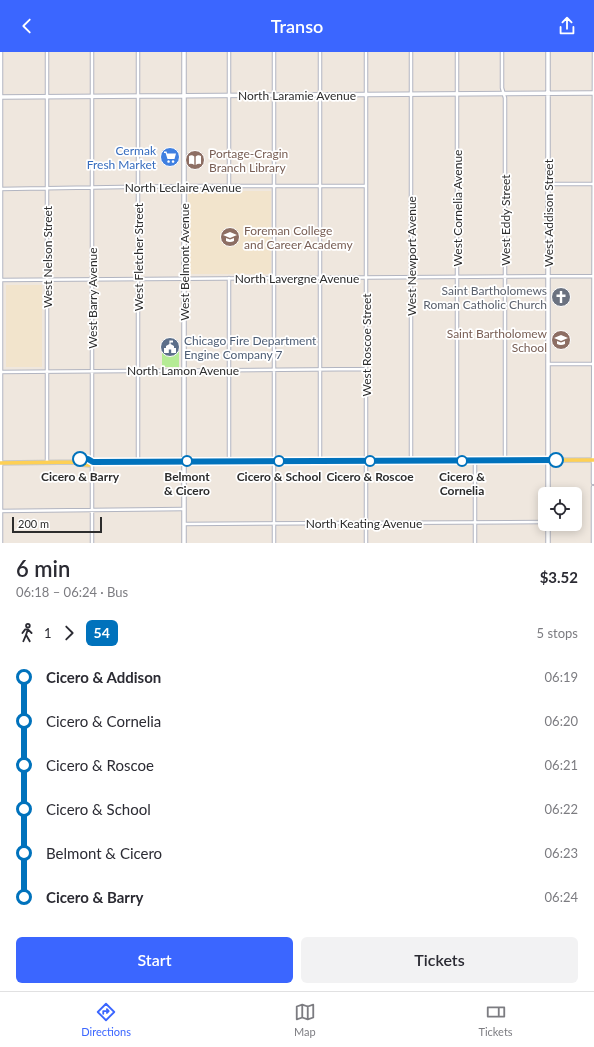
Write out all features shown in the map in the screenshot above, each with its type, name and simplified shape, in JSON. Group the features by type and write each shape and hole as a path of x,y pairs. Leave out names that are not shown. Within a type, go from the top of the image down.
{"main road":[{"path":"1,463 78,462 79,464 88,465 93,462 138,461 594,460"}],"street":[{"path":"1,52 1,543"},
{"name":"West Nelson Street","path":"46,462 47,52"},
{"name":"West Barry Avenue","path":"92,52 92,543"},
{"name":"West Fletcher Street","path":"138,52 138,461"},
{"name":"West Belmont Avenue","path":"184,52 184,543"},
{"path":"229,52 229,186"},
{"path":"274,52 274,543"},
{"path":"320,52 320,461"},
{"name":"West Roscoe Street","path":"366,52 366,543"},
{"name":"West Newport Avenue","path":"411,52 411,461"},
{"name":"West Cornelia Avenue","path":"457,52 457,461"},
{"name":"West Eddy Street","path":"502,52 502,88 505,98 505,460"},
{"name":"West Addison Street","path":"548,52 548,487"},
{"path":"593,483 594,52"},
{"name":"North Laramie Avenue","path":"0,97 594,93"},
{"path":"548,184 594,184"},
{"name":"North Leclaire Avenue","path":"1,189 184,186 366,186"},
{"name":"North Lavergne Avenue","path":"1,280 594,276"},
{"path":"229,278 229,461"},
{"path":"548,364 594,364"},
{"name":"North Lamon Avenue","path":"1,372 366,369"},
{"path":"475,461 475,543"},
{"path":"593,487 593,543"},
{"path":"1,511 184,509"},
{"name":"North Keating Avenue","path":"184,524 538,522"},
{"path":"548,531 548,543"}],"shaded area":[{"name":"Foreman College and Career Academy","path":"188,191 271,191 271,274 188,274"},
{"path":"6,285 42,285 42,367 6,367"}],"green space":[{"path":"162,352 179,352 179,367 162,367"}],"bus line":[{"name":"54","path":"80,459 88,459 93,462 556,460"}],"place":[{"name":"Cermak Fresh Market","path":"170,157"},
{"name":"Portage-Cragin Branch Library","path":"195,160"},
{"name":"Foreman College and Career Academy","path":"230,237"},
{"name":"Saint Bartholomews Roman Catholic Church","path":"561,297"},
{"name":"Saint Bartholomew School","path":"561,340"},
{"name":"Chicago Fire Department Engine Company 7","path":"170,347"},
{"name":"Cicero & Barry","path":"80,459"},
{"name":"Belmont & Cicero","path":"187,461"},
{"name":"Cicero & School","path":"279,461"},
{"name":"Cicero & Roscoe","path":"370,461"},
{"name":"Cicero & Cornelia","path":"462,461"}]}
